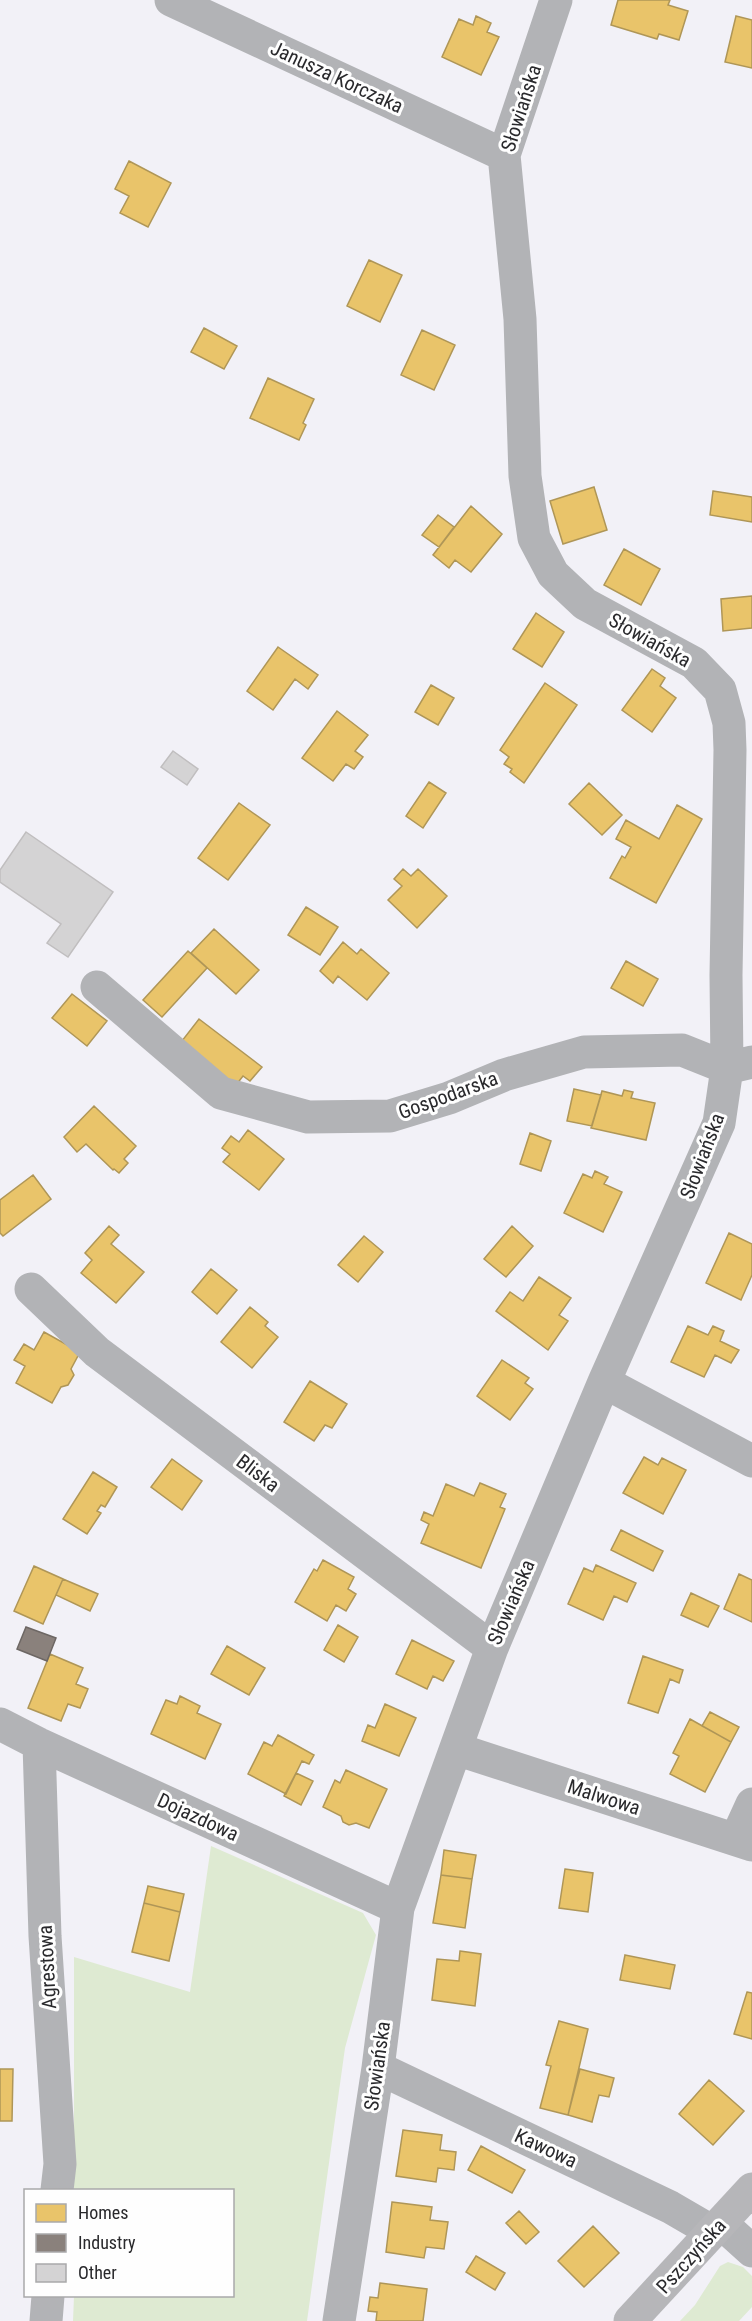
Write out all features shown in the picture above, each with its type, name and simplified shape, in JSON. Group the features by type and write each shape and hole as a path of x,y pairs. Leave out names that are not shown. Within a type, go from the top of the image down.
{"main road":[{"name":"Pszczyńska","path":"630,2321 752,2189"}],"street":[{"name":"Janusza Korczaka","path":"171,0 504,155"},
{"name":"Słowiańska","path":"339,2321 378,2068 398,1908 492,1648 604,1382 718,1122 739,1065 726,975 729,723 720,690 694,663 585,604 553,574 534,538 525,476 520,319 504,155 556,0"},
{"name":"Gospodarska","path":"97,987 220,1094 308,1117 390,1116 449,1098 504,1075 584,1052 682,1050 739,1065"},
{"name":"Bliska","path":"31,1289 97,1352 492,1648"},
{"path":"604,1382 752,1461"},
{"name":"Dojazdowa","path":"0,1724 398,1908"},
{"name":"Agrestowa","path":"39,1744 45,1936 60,2163 57,2189"},
{"name":"Malwowa","path":"456,1749 744,1842"},
{"path":"744,1842 752,1804"},
{"name":"Kawowa","path":"378,2068 670,2207 717,2227 752,2251"},
{"path":"46,2321 48,2297"}],"green space":[{"path":"211,1846 363,1913 376,1935 345,2048 307,2321 73,2321 74,2297 234,2297 234,2189 74,2189 74,1957 190,1992"},
{"path":"728,2262 743,2267 752,2276 752,2307 739,2321 680,2321 695,2305 720,2266"}],"building: Homes":[{"path":"618,0 670,0 668,5 688,11 679,40 659,34 657,39 611,25"},
{"path":"476,16 491,23 487,32 499,37 481,75 442,57 459,19 473,25"},
{"path":"736,16 752,20 752,68 725,62"},
{"path":"129,161 171,183 148,227 120,213 129,196 115,189"},
{"path":"369,260 402,275 380,322 347,306"},
{"path":"204,328 237,346 224,369 191,352"},
{"path":"422,330 455,345 434,390 401,375"},
{"path":"268,378 314,399 303,423 306,425 299,440 250,418"},
{"path":"594,487 607,530 563,544 550,501"},
{"path":"713,491 752,497 752,522 710,515"},
{"path":"471,506 502,534 471,572 455,560 449,568 433,555"},
{"path":"438,515 454,527 439,547 422,535"},
{"path":"624,549 660,569 641,605 604,585"},
{"path":"752,596 752,628 723,631 721,599"},
{"path":"536,613 564,632 542,667 513,649"},
{"path":"278,647 318,675 308,689 295,679 273,710 247,691"},
{"path":"652,669 665,678 660,686 676,698 652,732 622,710"},
{"path":"545,683 577,705 524,783 510,772 512,769 504,764 509,757 500,750"},
{"path":"431,685 454,698 438,725 415,712"},
{"path":"337,711 368,735 355,751 363,757 354,769 346,764 333,781 302,758"},
{"path":"429,782 446,793 423,828 406,816"},
{"path":"589,783 622,815 602,835 569,804"},
{"path":"239,803 270,825 228,880 198,858"},
{"path":"677,805 702,819 656,903 610,878 622,856 625,858 631,847 616,839 626,820 659,839"},
{"path":"403,869 411,876 418,869 447,896 417,928 388,900 402,886 394,879"},
{"path":"306,907 338,927 320,955 288,935"},
{"path":"214,929 259,970 236,994 191,953"},
{"path":"343,942 357,954 361,949 389,973 367,1000 338,976 333,983 320,971"},
{"path":"188,951 207,968 162,1017 143,1000"},
{"path":"626,961 658,979 643,1006 611,988"},
{"path":"72,994 107,1021 87,1046 52,1018"},
{"path":"199,1019 262,1067 250,1081 243,1076 233,1089 178,1046"},
{"path":"574,1089 601,1095 592,1126 567,1121"},
{"path":"624,1090 633,1092 631,1098 655,1103 646,1140 591,1128 602,1091 622,1096"},
{"path":"94,1106 136,1146 124,1159 128,1163 119,1173 86,1144 77,1152 64,1137"},
{"path":"248,1130 284,1159 259,1190 223,1162 230,1154 222,1148 231,1136 239,1142"},
{"path":"530,1133 551,1141 541,1171 520,1164"},
{"path":"595,1171 608,1177 604,1184 622,1192 603,1232 564,1213 583,1174 592,1178"},
{"path":"33,1175 51,1199 3,1236 0,1233 0,1200"},
{"path":"109,1226 119,1235 111,1244 144,1272 116,1303 81,1273 92,1260 85,1253"},
{"path":"512,1226 533,1246 506,1277 484,1259"},
{"path":"729,1233 752,1244 752,1275 741,1300 706,1283"},
{"path":"364,1236 383,1252 358,1282 338,1265"},
{"path":"211,1269 237,1290 217,1314 192,1292"},
{"path":"539,1277 571,1298 559,1315 568,1321 548,1350 496,1311 510,1292 523,1301"},
{"path":"250,1307 268,1322 265,1326 278,1337 252,1368 221,1342"},
{"path":"688,1326 708,1335 713,1326 724,1331 720,1341 739,1350 731,1363 715,1355 704,1377 671,1362"},
{"path":"44,1332 80,1352 71,1369 74,1375 68,1385 61,1387 52,1403 16,1383 25,1366 14,1360 24,1344 34,1350"},
{"path":"502,1360 529,1378 525,1383 533,1389 510,1420 477,1396"},
{"path":"310,1381 347,1404 332,1428 325,1425 314,1441 284,1422"},
{"path":"644,1457 658,1465 662,1458 686,1470 663,1514 623,1493"},
{"path":"172,1459 202,1481 182,1510 151,1487"},
{"path":"93,1472 117,1487 105,1507 101,1505 97,1511 101,1513 87,1534 63,1519"},
{"path":"480,1483 506,1494 500,1507 505,1509 481,1568 421,1543 429,1524 421,1520 424,1512 433,1516 446,1484 474,1496"},
{"path":"621,1530 663,1551 653,1571 611,1550"},
{"path":"323,1560 354,1577 348,1589 356,1594 346,1611 336,1605 327,1621 295,1602 314,1569 317,1571"},
{"path":"596,1565 636,1583 627,1602 614,1596 603,1620 568,1604 584,1568 593,1572"},
{"path":"34,1566 63,1579 43,1624 14,1611"},
{"path":"739,1574 752,1580 752,1622 724,1609"},
{"path":"63,1579 98,1594 90,1611 56,1595"},
{"path":"691,1593 719,1606 708,1627 681,1615"},
{"path":"338,1625 358,1637 344,1662 324,1650"},
{"path":"412,1640 454,1661 443,1681 433,1676 427,1689 396,1674"},
{"path":"227,1646 265,1668 249,1695 211,1674"},
{"path":"50,1654 83,1668 76,1684 88,1689 80,1708 68,1704 61,1721 28,1708"},
{"path":"643,1656 683,1670 679,1683 670,1679 658,1713 628,1703"},
{"path":"180,1696 200,1706 197,1713 221,1724 205,1759 151,1734 166,1700 177,1704"},
{"path":"385,1704 416,1718 399,1756 362,1741 368,1725 375,1728"},
{"path":"710,1712 739,1727 731,1742 702,1726"},
{"path":"690,1719 731,1742 705,1792 670,1774 679,1756 673,1753"},
{"path":"278,1735 314,1755 309,1764 302,1761 286,1794 248,1774 264,1742 272,1746"},
{"path":"346,1770 387,1789 369,1828 356,1823 349,1825 343,1822 341,1816 323,1807 335,1780 340,1783"},
{"path":"296,1773 313,1781 301,1805 284,1796"},
{"path":"444,1850 476,1855 472,1879 441,1875"},
{"path":"565,1869 593,1873 588,1912 559,1908"},
{"path":"441,1875 472,1879 465,1928 433,1923"},
{"path":"148,1886 184,1894 180,1912 144,1903"},
{"path":"144,1903 180,1912 169,1961 132,1952"},
{"path":"460,1951 481,1954 475,2006 432,2000 437,1959 459,1961"},
{"path":"625,1955 675,1965 670,1989 620,1980"},
{"path":"747,1992 752,1993 752,2039 734,2034"},
{"path":"559,2021 588,2029 568,2115 540,2108 551,2066 546,2065"},
{"path":"0,2069 13,2069 12,2121 0,2121"},
{"path":"580,2069 614,2078 609,2097 599,2095 592,2122 568,2115"},
{"path":"709,2080 744,2111 713,2145 679,2114"},
{"path":"403,2130 442,2135 440,2150 456,2152 454,2170 438,2168 436,2182 396,2176"},
{"path":"481,2146 525,2170 512,2193 468,2170"},
{"path":"392,2202 432,2207 430,2220 448,2222 444,2249 426,2247 424,2258 386,2252"},
{"path":"519,2211 539,2232 526,2244 506,2223"},
{"path":"593,2226 619,2253 584,2287 558,2261"},
{"path":"476,2256 505,2273 495,2290 466,2272"},
{"path":"380,2283 427,2289 423,2321 376,2321 377,2312 368,2311 370,2297 378,2298"}],"building: Industry":[{"path":"26,1627 56,1638 47,1661 17,1649"}],"building: Other":[{"path":"173,751 198,769 187,785 161,767"},
{"path":"26,832 113,892 68,957 47,943 61,924 0,882 0,870"}]}
